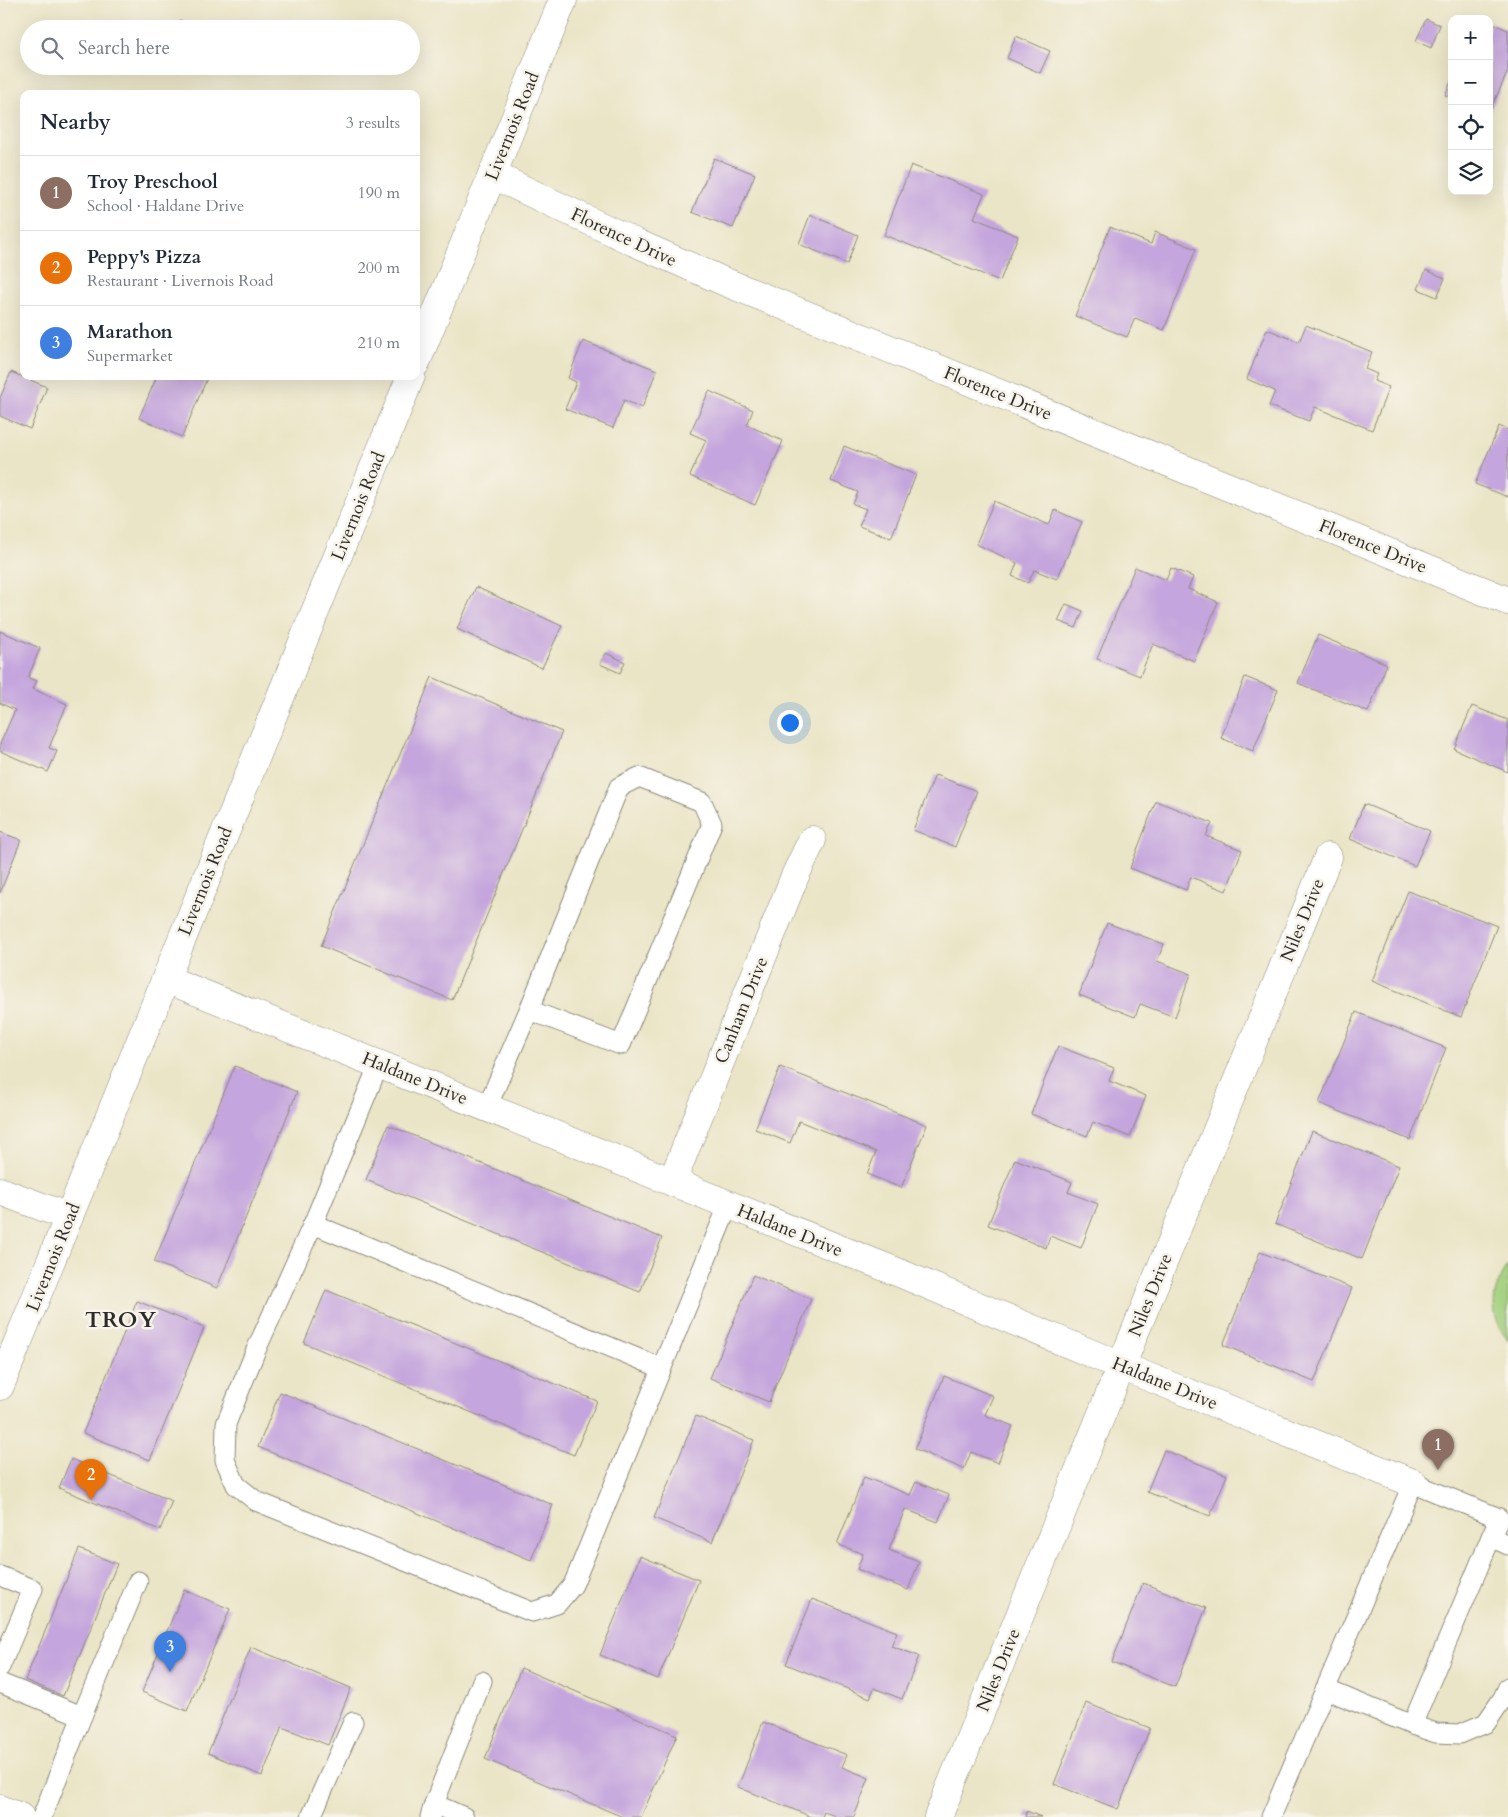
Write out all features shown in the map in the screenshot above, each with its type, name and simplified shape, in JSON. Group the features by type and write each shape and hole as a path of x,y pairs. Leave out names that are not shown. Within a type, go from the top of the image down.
{"street":[{"name":"Livernois Road","path":"420,353 563,0"},
{"name":"Florence Drive","path":"493,175 634,242 714,277 1508,601"},
{"name":"Livernois Road","path":"0,1386 409,380"},
{"name":"Canham Drive","path":"672,1182 795,876 812,840"},
{"name":"Niles Drive","path":"938,1817 1328,857"},
{"name":"Haldane Drive","path":"166,979 487,1107 728,1206 897,1272 1121,1366 1414,1483"},
{"path":"0,1191 69,1217"},
{"path":"0,1809 20,1817"}],"lane":[{"path":"487,1107 618,788 639,777 702,802 712,824 621,1045 528,1010"},
{"path":"379,1064 313,1224 256,1350 226,1424 225,1460 236,1485 256,1501 532,1612 557,1604 573,1585 728,1206"},
{"path":"313,1224 661,1368"},
{"path":"1271,1817 1414,1483 1499,1518 1499,1541 1412,1725"},
{"path":"0,1576 33,1589 0,1667"},
{"path":"42,1817 138,1582"},
{"path":"464,1817 432,1811 482,1681"},
{"path":"0,1683 82,1716"},
{"path":"1325,1689 1412,1725 1436,1733 1460,1734 1486,1723 1508,1687"},
{"path":"311,1817 354,1722"}],"green space":[{"path":"1508,1265 1508,1340 1497,1322 1494,1302 1498,1283"}],"building":[{"path":"1426,19 1440,25 1431,48 1416,41"},
{"path":"1493,24 1508,30 1508,71 1493,104"},
{"path":"1016,36 1050,51 1040,73 1007,58"},
{"path":"714,158 755,174 733,228 692,212"},
{"path":"911,165 984,194 974,218 1018,236 1000,281 884,235"},
{"path":"810,215 858,235 847,264 799,244"},
{"path":"1110,227 1151,244 1155,232 1196,249 1164,330 1135,318 1127,337 1075,316"},
{"path":"1426,270 1445,278 1437,297 1418,289"},
{"path":"1306,325 1372,352 1365,369 1377,374 1374,381 1389,387 1372,430 1315,407 1309,421 1269,406 1275,391 1247,379 1267,329 1299,342"},
{"path":"583,341 657,370 642,408 624,400 613,428 565,409 576,382 568,378"},
{"path":"11,372 20,376 20,380 30,380 47,387 30,429 0,416 0,398"},
{"path":"155,380 206,380 182,437 139,418"},
{"path":"709,391 753,410 747,425 783,441 755,505 690,476 706,440 690,433"},
{"path":"1499,426 1508,430 1508,497 1475,484"},
{"path":"844,446 916,475 891,538 859,526 866,509 853,504 858,492 831,481"},
{"path":"994,501 1049,525 1055,510 1082,522 1057,579 1034,570 1028,583 1012,576 1017,563 976,544"},
{"path":"1135,567 1166,580 1171,568 1193,577 1188,589 1218,602 1194,661 1153,644 1140,676 1097,659"},
{"path":"476,587 562,626 542,668 457,629"},
{"path":"1066,604 1083,611 1076,628 1058,621"},
{"path":"0,631 40,648 28,678 37,681 33,689 67,704 49,748 57,751 48,772 0,751 0,744 15,710 0,703"},
{"path":"1318,635 1387,664 1368,712 1298,683"},
{"path":"606,653 625,662 620,673 600,664"},
{"path":"432,677 562,732 452,1000 321,946"},
{"path":"1245,677 1278,690 1253,751 1221,738"},
{"path":"1472,706 1508,720 1508,772 1454,749"},
{"path":"935,775 977,791 955,847 913,830"},
{"path":"1156,801 1212,823 1206,836 1242,850 1226,891 1191,877 1186,890 1130,868"},
{"path":"1364,804 1430,831 1415,866 1350,839"},
{"path":"0,832 21,840 0,893"},
{"path":"1408,891 1497,926 1461,1017 1372,981"},
{"path":"1107,923 1164,944 1157,961 1191,974 1175,1017 1140,1004 1135,1017 1079,995"},
{"path":"1356,1012 1446,1048 1410,1140 1319,1103"},
{"path":"1058,1046 1114,1068 1109,1081 1146,1096 1130,1137 1093,1122 1087,1136 1031,1114"},
{"path":"235,1066 297,1092 217,1288 154,1262"},
{"path":"780,1067 927,1125 901,1188 867,1174 876,1152 799,1121 790,1143 755,1129"},
{"path":"388,1125 662,1238 640,1292 366,1180"},
{"path":"1312,1131 1399,1166 1362,1259 1275,1224"},
{"path":"1015,1159 1072,1182 1068,1192 1098,1204 1081,1248 1050,1236 1046,1248 988,1225"},
{"path":"1260,1252 1352,1288 1314,1382 1223,1345"},
{"path":"753,1275 811,1299 769,1402 710,1378"},
{"path":"326,1290 597,1401 574,1455 304,1343"},
{"path":"137,1301 204,1328 150,1460 83,1433"},
{"path":"944,1376 993,1396 985,1415 1013,1426 998,1463 971,1452 964,1469 915,1449"},
{"path":"280,1392 553,1505 531,1560 258,1447"},
{"path":"696,1416 754,1440 712,1542 654,1518"},
{"path":"1164,1450 1227,1475 1210,1516 1147,1492"},
{"path":"71,1459 172,1501 160,1530 59,1488"},
{"path":"864,1477 910,1495 916,1482 949,1495 938,1522 905,1509 889,1550 919,1562 908,1590 857,1569 863,1554 837,1544"},
{"path":"79,1549 117,1564 63,1696 25,1680"},
{"path":"640,1556 699,1580 658,1679 600,1655"},
{"path":"1143,1583 1206,1608 1175,1687 1112,1662"},
{"path":"184,1590 230,1609 187,1711 142,1692"},
{"path":"812,1599 897,1632 891,1646 919,1656 902,1699 874,1688 870,1698 786,1664"},
{"path":"251,1647 351,1688 328,1745 282,1727 262,1776 208,1753"},
{"path":"521,1668 677,1735 641,1817 623,1817 485,1759"},
{"path":"1086,1703 1150,1728 1118,1809 1054,1784"},
{"path":"763,1722 847,1755 842,1767 869,1778 854,1817 838,1817 824,1812 822,1817 812,1817 738,1787"},
{"path":"1027,1811 1041,1817 1025,1817"}],"place":[{"name":"Troy Preschool","path":"1438,1470"},
{"name":"Peppy's Pizza","path":"91,1500"},
{"name":"Marathon","path":"170,1672"}],"district":[{"name":"TROY","path":"121,1319"}]}
